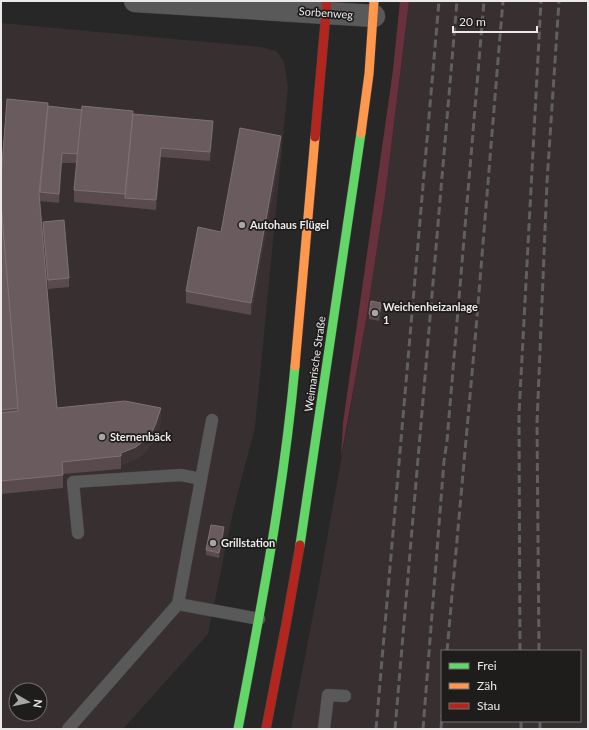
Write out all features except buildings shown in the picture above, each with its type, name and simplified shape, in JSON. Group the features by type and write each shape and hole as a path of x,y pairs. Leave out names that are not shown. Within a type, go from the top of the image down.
{"main road":[{"name":"Weimarische Straße","path":"238,729 260,619 279,497 293,388 326,7"},
{"name":"Weimarische Straße","path":"266,729 306,511 365,107 374,8"}],"street":[{"name":"Sorbenweg","path":"134,1 374,8"}],"lane":[{"path":"68,729 178,604 212,420"},
{"path":"78,533 73,482 181,474 200,479"},
{"path":"178,604 260,619"},
{"path":"324,729 328,695 345,696"}],"shaded area":[{"path":"400,1 409,1 385,196 366,320 341,457 343,423 393,70"},
{"path":"409,1 588,1 588,729 291,729 319,584 366,320 385,196"},
{"path":"1,23 261,47 276,51 284,61 288,86 255,427 233,512 208,634 123,729 1,729"}],"railway":[{"path":"376,729 439,1"},
{"path":"395,729 457,1"},
{"path":"423,729 444,461 447,441 484,1"},
{"path":"447,650 476,329 503,1"},
{"path":"520,650 519,414 541,1"},
{"path":"539,650 537,423 547,182 559,1"},
{"path":"441,729 442,722"},
{"path":"521,722 521,729"},
{"path":"540,722 540,729"}],"traffic: fast":[{"path":"300,545 361,133"},
{"path":"238,729 278,503 285,457 295,366"}],"traffic: slow":[{"path":"361,133 369,74 374,1"},
{"path":"295,366 315,137"}],"traffic: jam":[{"path":"315,137 327,1"},
{"path":"266,729 300,545"}],"place":[{"name":"Autohaus Flügel","path":"242,225"},
{"name":"Weichenheizanlage 1","path":"375,313"},
{"name":"Sternenbäck","path":"102,437"},
{"name":"Grillstation","path":"213,543"}]}
